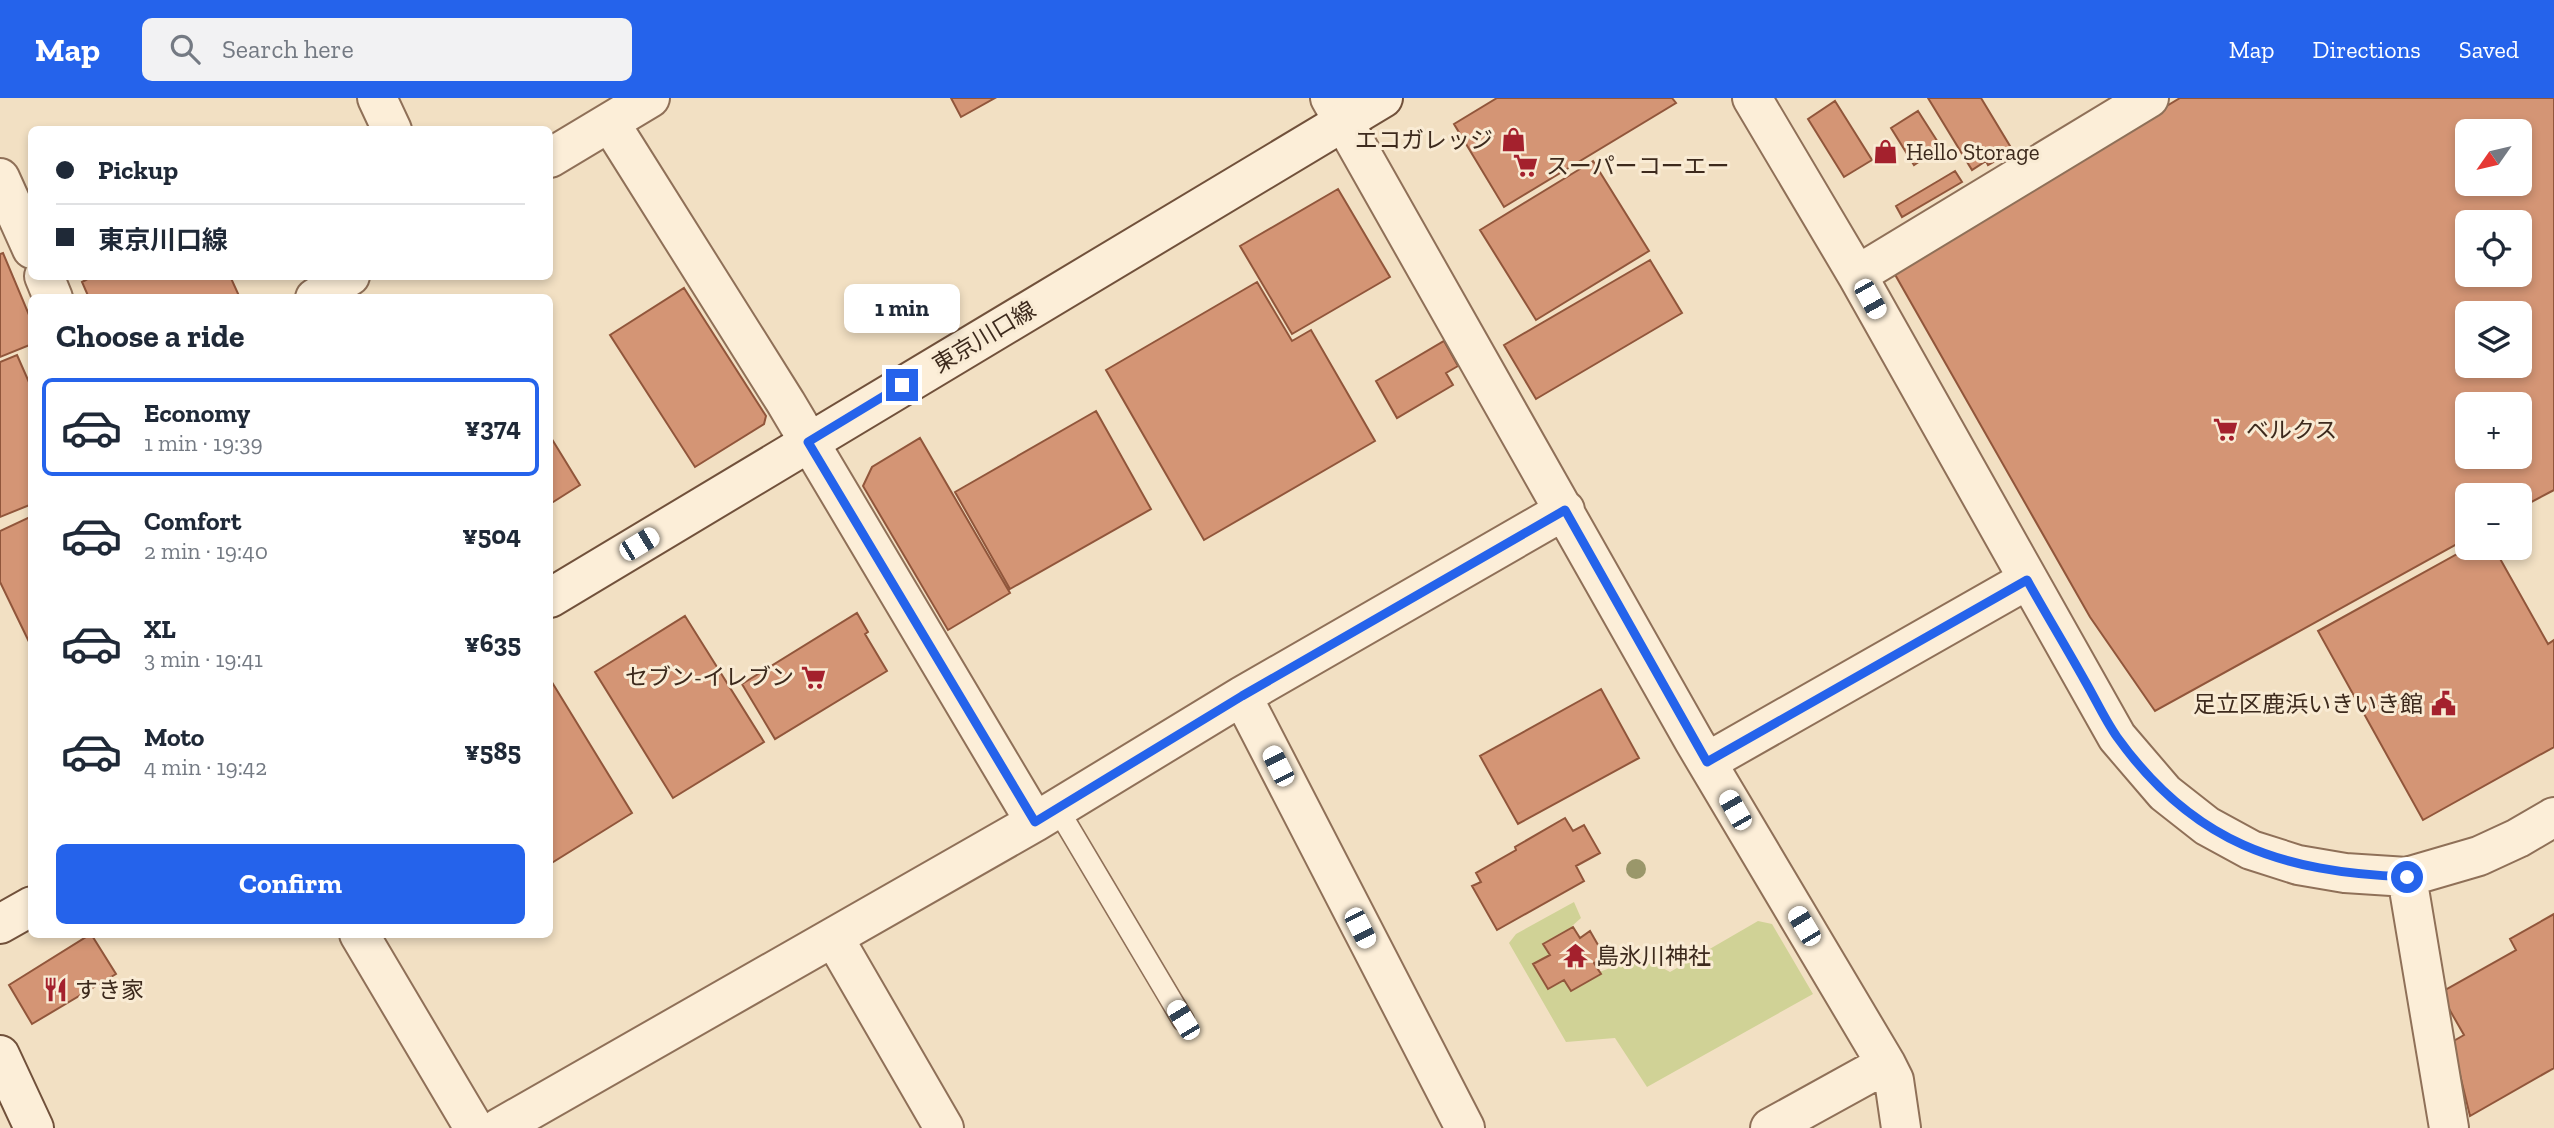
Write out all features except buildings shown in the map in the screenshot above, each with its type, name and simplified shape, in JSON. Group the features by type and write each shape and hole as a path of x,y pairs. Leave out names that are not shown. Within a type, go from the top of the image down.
{"street":[{"path":"377,98 390,126"},
{"path":"553,156 650,98"},
{"name":"東京川口線","path":"553,596 808,442 1337,110 1383,98"},
{"path":"1752,98 1857,275 2117,737 2165,793 2207,826 2251,850 2298,865 2345,873 2407,877 2479,856 2554,817"},
{"path":"1857,275 2148,98"},
{"path":"1337,110 1707,762 1886,1064 1894,1080 1901,1128"},
{"path":"610,123 808,442 1046,815"},
{"path":"0,178 28,239"},
{"path":"321,294 344,280"},
{"path":"499,1128 834,938 1046,815 1242,696 1565,510"},
{"path":"1707,762 2027,580"},
{"path":"1242,696 1465,1128"},
{"path":"2407,877 2449,1128"},
{"path":"0,924 28,908"},
{"path":"361,938 474,1128"},
{"path":"834,938 944,1128"},
{"path":"0,1055 34,1128"},
{"path":"1770,1128 1886,1064"}],"lane":[{"path":"1046,815 1183,1020"}],"green space":[{"path":"1574,902 1581,918 1572,926 1597,973 1634,962 1651,964 1670,972 1758,921 1772,924 1813,994 1647,1087 1615,1038 1566,1042 1509,943 1516,934"}],"place":[{"name":"エコガレッジ","path":"1513,140"},
{"name":"Hello Storage","path":"1886,152"},
{"name":"スーパーコーエー","path":"1526,166"},
{"name":"ベルクス","path":"2226,430"},
{"name":"セブン-イレブン","path":"814,677"},
{"name":"足立区鹿浜いきいき館","path":"2443,704"},
{"name":"島氷川神社","path":"1576,956"},
{"name":"すき家","path":"55,990"}],"route":[{"path":"902,385 808,442 1035,822 1242,696 1565,510 1707,762 2027,580 2117,737 2165,793 2207,826 2251,850 2298,865 2345,873 2407,877"}]}
